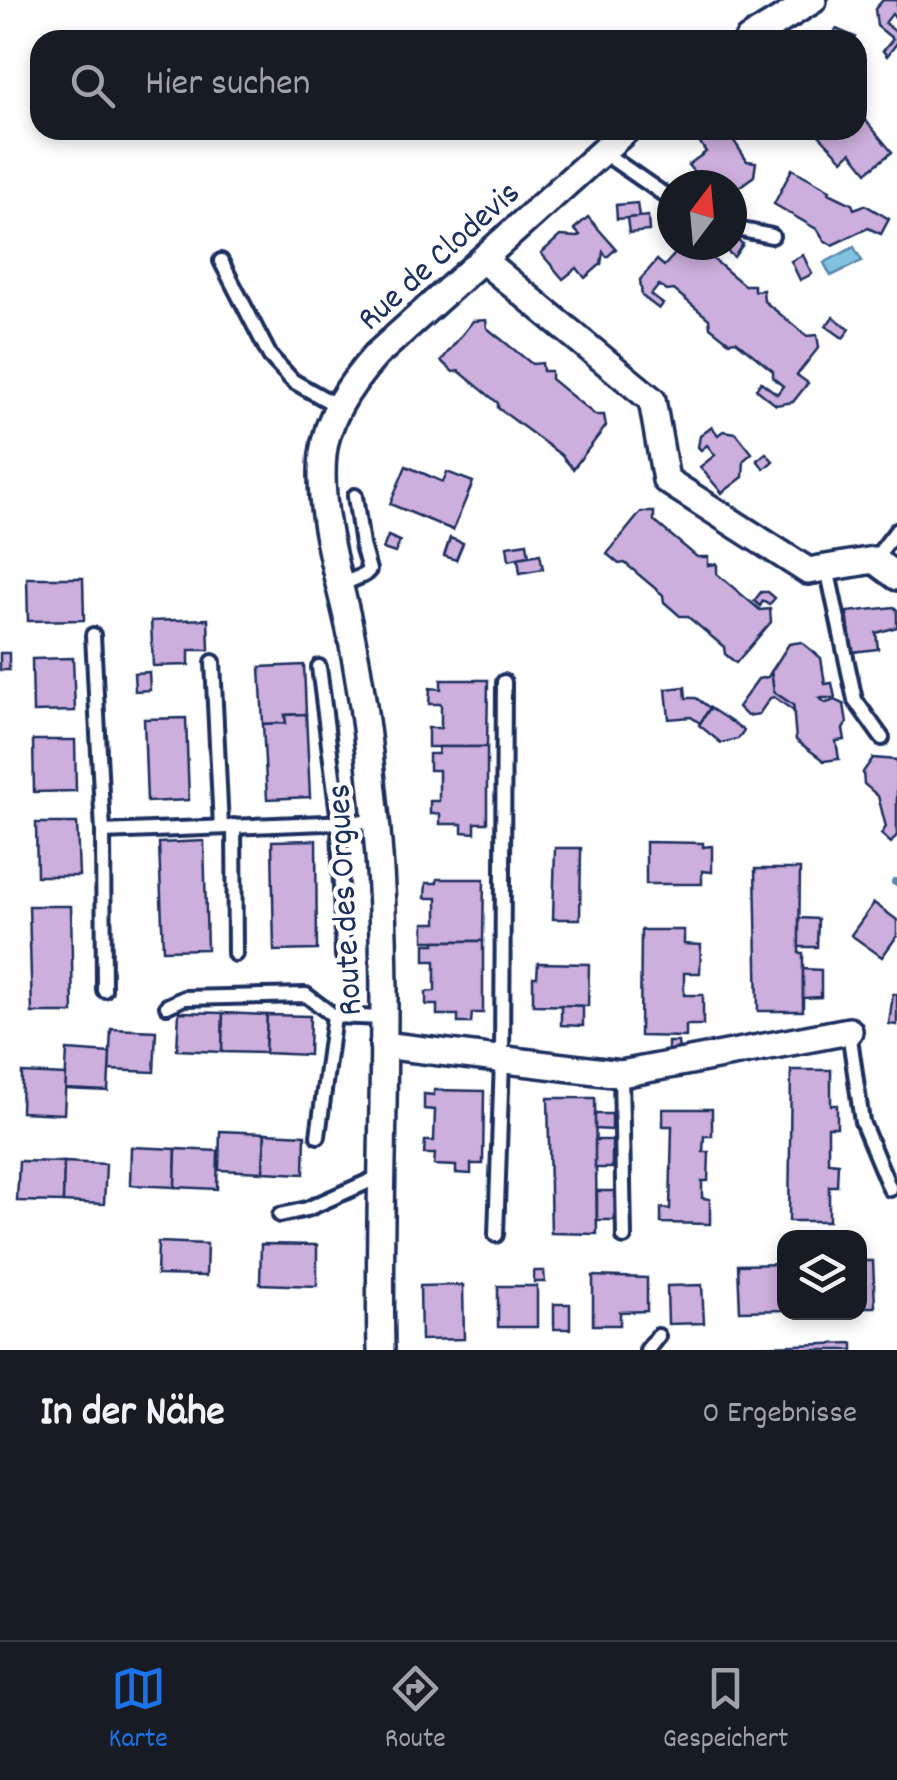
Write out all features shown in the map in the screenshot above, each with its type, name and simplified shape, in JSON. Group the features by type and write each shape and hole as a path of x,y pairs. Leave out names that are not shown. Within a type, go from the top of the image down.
{"street":[{"path":"764,30 813,0"},
{"name":"Rue de Clodevis","path":"323,451 339,407 354,380 376,355 614,140"},
{"path":"484,261 652,400 666,480 808,571 874,560 897,577"},
{"name":"Route des Orgues","path":"323,451 322,486 328,536 363,701 376,821 384,947 381,1350"},
{"path":"383,1045 621,1074 849,1031"}],"lane":[{"path":"601,151 657,190"},
{"path":"747,231 772,236"},
{"path":"221,261 270,356 292,381 339,407"},
{"path":"340,584 369,570 355,496"},
{"path":"874,560 897,530"},
{"path":"826,568 855,700 882,738"},
{"path":"93,634 103,832 104,990"},
{"path":"214,662 235,954"},
{"path":"319,667 339,822 342,956"},
{"path":"496,1236 502,1060 504,682"},
{"path":"103,832 376,821"},
{"path":"167,1006 184,998 306,994 334,1016 383,1018"},
{"path":"318,1136 334,1016"},
{"path":"849,1031 862,1122 890,1189"},
{"path":"621,1074 624,1237"},
{"path":"280,1215 307,1209 381,1176"},
{"path":"647,1350 658,1336"}],"water":[{"path":"854,247 862,261 831,276 824,263"}],"building":[{"path":"883,0 897,0 897,19 892,14 885,23 897,33 897,43 887,56 883,51 893,39 877,26 875,9"},
{"path":"867,122 892,152 867,172 851,152 843,160 824,140 867,140"},
{"path":"698,140 733,140 747,161 756,162 754,176 747,181 747,170 692,170 688,165 706,152"},
{"path":"792,169 852,204 854,209 865,205 889,219 881,234 868,228 832,245 818,230 774,204"},
{"path":"637,203 639,217 617,219 616,205"},
{"path":"648,216 649,231 629,233 627,218"},
{"path":"588,217 616,249 607,257 603,252 601,264 585,278 577,268 563,279 541,253 560,236 580,235 574,229"},
{"path":"803,255 812,274 800,280 791,261"},
{"path":"657,260 664,266 669,260 714,260 744,285 754,285 754,291 763,290 764,301 807,336 817,335 819,347 797,375 808,383 793,402 776,405 756,389 761,382 777,394 783,386 773,378 773,371 736,341 729,342 710,327 709,319 674,290 667,291 659,285 651,295 663,304 659,309 642,296 640,280"},
{"path":"833,317 850,329 843,338 826,326"},
{"path":"486,320 487,328 532,364 542,363 543,371 551,371 551,379 595,415 604,415 606,426 573,469 459,371 453,372 441,361 473,321"},
{"path":"712,427 718,435 723,431 736,433 752,453 744,460 743,477 722,493 700,467 715,455 707,445 701,450 698,447 700,436"},
{"path":"766,453 773,461 764,469 757,460"},
{"path":"406,466 443,482 447,472 473,482 453,530 390,504"},
{"path":"641,512 654,512 654,521 697,557 708,557 708,565 717,564 717,574 760,610 770,609 771,622 736,663 725,654 724,647 664,602 663,595 625,563 619,564 607,554"},
{"path":"388,536 400,541 395,553 383,549"},
{"path":"450,538 463,543 456,560 444,556"},
{"path":"527,543 529,556 509,560 507,546"},
{"path":"540,554 543,569 520,573 518,558"},
{"path":"27,578 83,578 84,620 28,621"},
{"path":"761,592 775,598 769,605 763,601 760,606 754,601"},
{"path":"894,607 897,627 876,633 878,649 852,652 847,612"},
{"path":"208,619 209,650 189,650 189,665 153,666 151,621"},
{"path":"801,642 821,658 825,684 832,683 835,698 819,698 826,703 835,700 844,704 847,723 843,729 845,740 836,741 839,759 824,761 796,740 793,705 774,692 771,672 789,644"},
{"path":"0,653 9,653 9,670 0,670"},
{"path":"73,658 75,711 33,712 32,659"},
{"path":"304,665 306,714 285,715 286,723 263,724 260,667"},
{"path":"149,672 150,690 135,691 134,673"},
{"path":"771,672 774,692 793,705 794,711 774,697 759,714 747,716 738,707 758,679"},
{"path":"441,680 488,680 487,747 428,747 428,728 441,728 441,704 429,704 430,688 441,689"},
{"path":"685,687 686,698 696,698 710,708 700,723 691,717 669,719 666,689"},
{"path":"710,708 744,730 738,739 721,743 699,725"},
{"path":"306,714 310,797 267,799 263,724 286,723 285,715"},
{"path":"186,718 189,800 147,802 144,719"},
{"path":"33,740 75,740 76,791 34,792"},
{"path":"439,747 487,747 487,823 475,823 475,833 462,832 462,824 440,824 440,814 430,814 430,801 439,801 439,770 429,770 429,754 438,754"},
{"path":"873,758 897,760 897,835 891,843 881,834 886,827 878,796 864,784 863,772"},
{"path":"36,823 77,823 79,876 37,876"},
{"path":"316,840 317,950 274,951 272,841"},
{"path":"204,841 207,949 163,950 159,843"},
{"path":"646,842 712,846 712,872 702,871 702,884 646,884"},
{"path":"555,848 581,848 580,919 553,919"},
{"path":"755,869 800,869 803,1011 758,1011"},
{"path":"437,879 484,879 483,941 424,941 424,923 437,923 437,898 425,898 426,883 437,883"},
{"path":"874,903 897,920 897,936 882,957 851,935"},
{"path":"29,906 71,906 73,1013 32,1013"},
{"path":"799,918 818,919 817,947 799,947"},
{"path":"641,930 684,930 684,944 701,945 700,973 684,973 684,995 703,995 703,1025 686,1025 686,1037 640,1036"},
{"path":"483,941 483,1013 472,1013 471,1023 458,1023 458,1015 437,1015 437,1005 426,1005 426,992 435,991 435,961 425,961 425,944"},
{"path":"538,963 589,964 588,1006 533,1005 533,977 537,977"},
{"path":"803,969 821,970 821,997 803,998"},
{"path":"893,994 897,994 897,1025 889,1024"},
{"path":"561,1005 583,1006 583,1026 561,1025"},
{"path":"179,1012 223,1013 222,1052 177,1050"},
{"path":"223,1013 267,1015 265,1053 222,1052"},
{"path":"267,1015 310,1016 309,1055 265,1053"},
{"path":"111,1029 156,1031 154,1072 109,1070"},
{"path":"668,1042 678,1042 679,1051 668,1052"},
{"path":"67,1050 110,1053 108,1091 65,1089"},
{"path":"791,1070 831,1070 831,1105 837,1105 837,1127 828,1127 828,1162 838,1163 837,1186 829,1186 829,1221 789,1221"},
{"path":"22,1073 66,1075 64,1114 21,1112"},
{"path":"434,1090 484,1091 483,1164 471,1164 471,1174 456,1173 456,1166 434,1165 435,1154 424,1154 425,1141 434,1141 435,1110 424,1109 424,1094 434,1095"},
{"path":"548,1098 595,1098 597,1234 551,1233"},
{"path":"663,1109 712,1109 712,1136 704,1136 703,1152 709,1152 708,1181 702,1181 702,1198 710,1199 710,1224 661,1223 661,1208 670,1209 672,1126 663,1126"},
{"path":"595,1114 612,1114 612,1130 595,1129"},
{"path":"220,1131 265,1133 263,1172 219,1170"},
{"path":"265,1133 305,1135 304,1174 263,1172"},
{"path":"595,1140 612,1140 612,1168 595,1168"},
{"path":"131,1147 176,1149 175,1187 130,1185"},
{"path":"176,1149 218,1151 217,1189 175,1187"},
{"path":"19,1161 64,1162 63,1202 17,1201"},
{"path":"64,1162 106,1164 104,1204 63,1202"},
{"path":"597,1191 615,1191 615,1220 597,1220"},
{"path":"158,1242 207,1244 206,1276 157,1275"},
{"path":"261,1244 317,1245 317,1286 260,1284"},
{"path":"867,1261 873,1261 875,1307 867,1307"},
{"path":"777,1264 777,1310 740,1311 738,1265"},
{"path":"534,1271 544,1271 545,1282 534,1282"},
{"path":"593,1276 647,1278 647,1311 620,1312 620,1325 593,1325"},
{"path":"463,1285 464,1339 421,1340 420,1286"},
{"path":"702,1285 704,1323 668,1324 667,1286"},
{"path":"498,1286 537,1286 537,1327 498,1327"},
{"path":"554,1304 570,1304 570,1329 554,1329"},
{"path":"853,1343 853,1350 740,1350 740,1347"}]}
